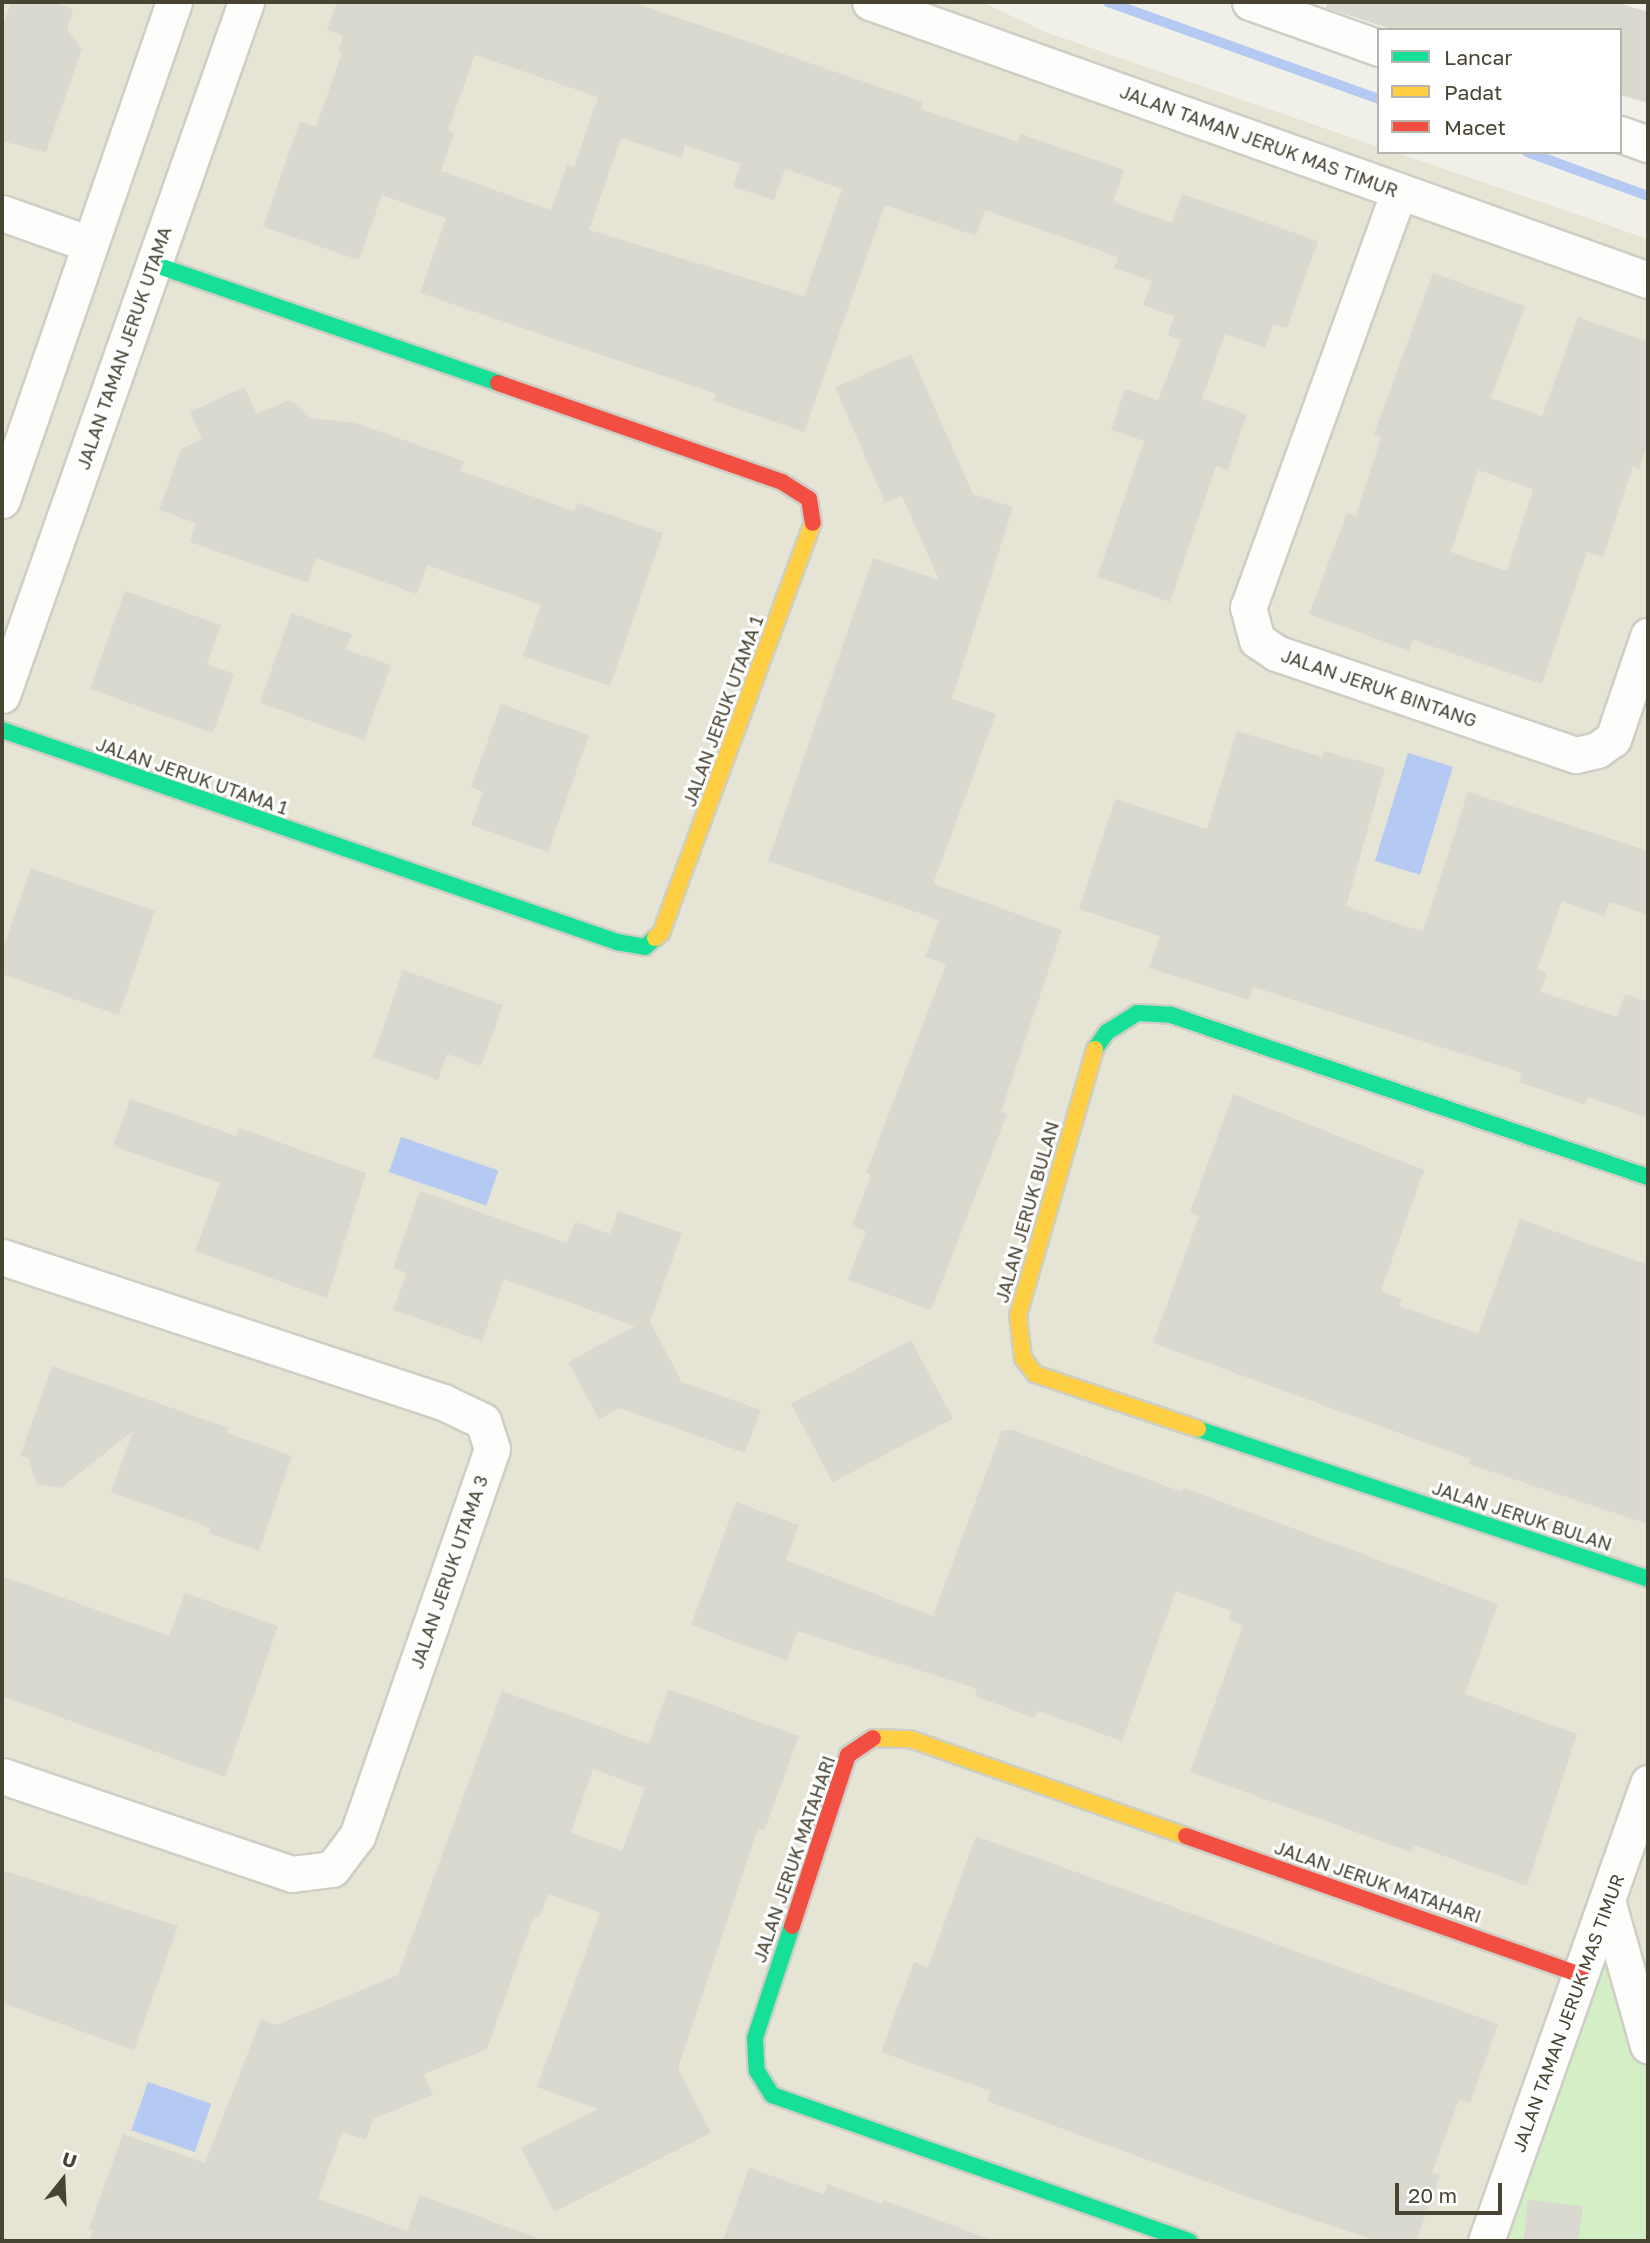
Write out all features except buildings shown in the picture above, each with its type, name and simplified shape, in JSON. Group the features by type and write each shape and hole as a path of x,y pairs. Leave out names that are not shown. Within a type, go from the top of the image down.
{"street":[{"path":"2,500 174,2"},
{"name":"JALAN TAMAN JERUK UTAMA","path":"2,695 246,2"},
{"name":"JALAN TAMAN JERUK MAS TIMUR","path":"870,2 1648,279"},
{"path":"1250,2 1377,47"},
{"path":"1622,135 1648,144"},
{"name":"JALAN JERUK BINTANG","path":"1399,191 1248,607 1257,640 1276,653 1576,755 1597,750 1613,739 1648,636"},
{"path":"2,213 90,244"},
{"name":"JALAN JERUK UTAMA 1","path":"2,730 617,942 645,947 661,933 814,521 809,499 782,482 153,264"},
{"name":"JALAN JERUK BULAN","path":"1648,1177 1171,1015 1137,1013 1107,1032 1091,1055 1018,1315 1023,1358 1035,1374 1648,1579"},
{"name":"JALAN JERUK UTAMA 3","path":"2,1257 443,1402 483,1421 492,1449 357,1836 332,1869 292,1874 2,1776"},
{"name":"JALAN JERUK MATAHARI","path":"1189,2241 772,2095 757,2071 755,2038 848,1755 863,1742 878,1736 910,1739 1583,1976"},
{"name":"JALAN TAMAN JERUK MAS TIMUR","path":"1486,2241 1583,1976 1648,1783"},
{"path":"1608,1904 1648,2045"}],"shaded area":[{"path":"2,2 982,2 1048,33 1377,146 1377,154 1401,154 1648,239 1648,2241 2,2241"}],"green space":[{"path":"1610,1919 1648,2072 1648,2241 1499,2241"}],"water":[{"path":"1408,753 1453,767 1420,875 1375,861"},
{"path":"401,1137 498,1171 486,1206 389,1172"},
{"path":"148,2082 211,2104 195,2152 131,2130"}],"waterway":[{"path":"1108,2 1377,98"},
{"path":"1532,154 1648,196"}],"traffic: fast":[{"path":"153,264 498,383"},
{"path":"2,730 617,942 645,947 655,938"},
{"path":"1095,1049 1107,1032 1137,1013 1171,1015 1648,1177"},
{"path":"1198,1429 1648,1579"},
{"path":"792,1926 755,2038 757,2071 772,2095 1189,2241"}],"traffic: slow":[{"path":"655,938 661,933 813,523"},
{"path":"1095,1049 1018,1315 1023,1358 1035,1374 1198,1429"},
{"path":"873,1738 910,1739 1186,1836"}],"traffic: jam":[{"path":"498,383 782,482 809,499 813,523"},
{"path":"792,1926 848,1755 873,1738"},
{"path":"1186,1836 1583,1976"}]}
